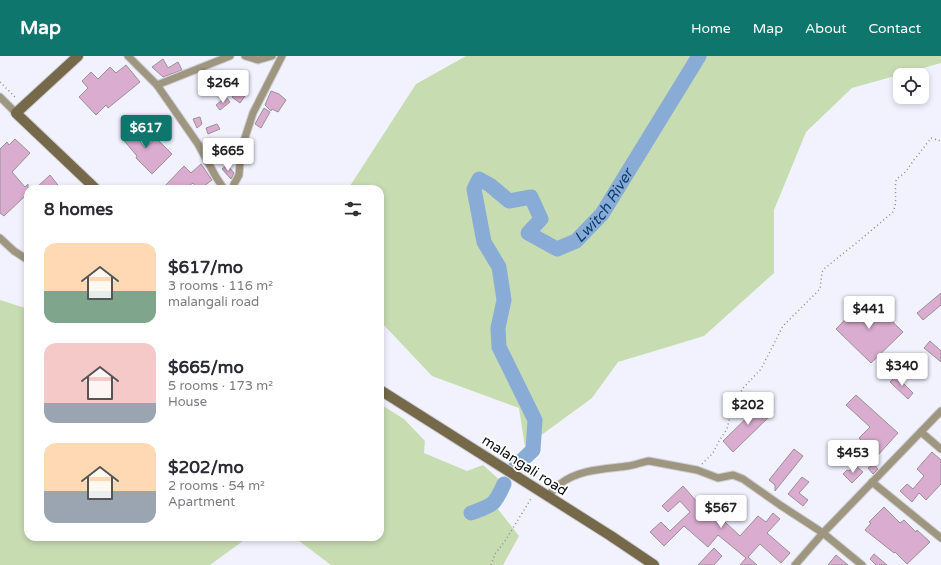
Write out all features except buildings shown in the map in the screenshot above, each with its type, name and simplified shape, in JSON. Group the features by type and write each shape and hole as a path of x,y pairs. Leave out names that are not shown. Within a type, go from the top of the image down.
{"street":[{"path":"16,113 78,56"},
{"path":"128,56 157,84 198,144 221,185"},
{"path":"157,84 230,56"},
{"path":"245,56 258,60 272,56"},
{"path":"234,185 239,175 241,150 253,113 282,56"},
{"path":"0,97 92,185"},
{"path":"0,238 14,251 24,257"},
{"name":"malangali road","path":"384,393 547,497 611,536 654,565"},
{"path":"795,565 823,533 941,411"},
{"path":"921,432 941,449"},
{"path":"547,497 561,483 571,478 598,470 631,466 649,461 697,470 718,478 733,475 751,483 780,505 823,533 862,565"},
{"path":"872,482 941,538"}],"path":[{"path":"0,82 24,106"},
{"path":"697,470 713,452 727,428 732,408 743,388 761,369 783,326 820,289 822,272 893,212 895,207 896,181 906,171 931,138 941,141"},
{"path":"491,565 495,554 505,541 536,490"}],"green space":[{"path":"466,56 941,56 941,63 923,68 893,68 893,76 852,88 806,132 774,210 774,273 704,336 618,362 592,398 525,447 519,408 432,376 384,325 384,185 351,185 416,84"},
{"path":"0,300 24,308 24,541 243,541 210,565 0,565"},
{"path":"384,406 404,419 425,441 424,453 467,471 483,465 504,484 498,509 519,536 503,565 331,565 299,541 384,541"}],"waterway":[{"name":"Lwitch River","path":"516,466 533,450 535,420 499,347 498,328 504,300 499,267 484,242 474,189 479,179 490,185 509,201 531,197 541,219 528,233 557,249 576,241 602,214 699,56"},
{"path":"471,513 492,504 498,497 504,484"}]}
